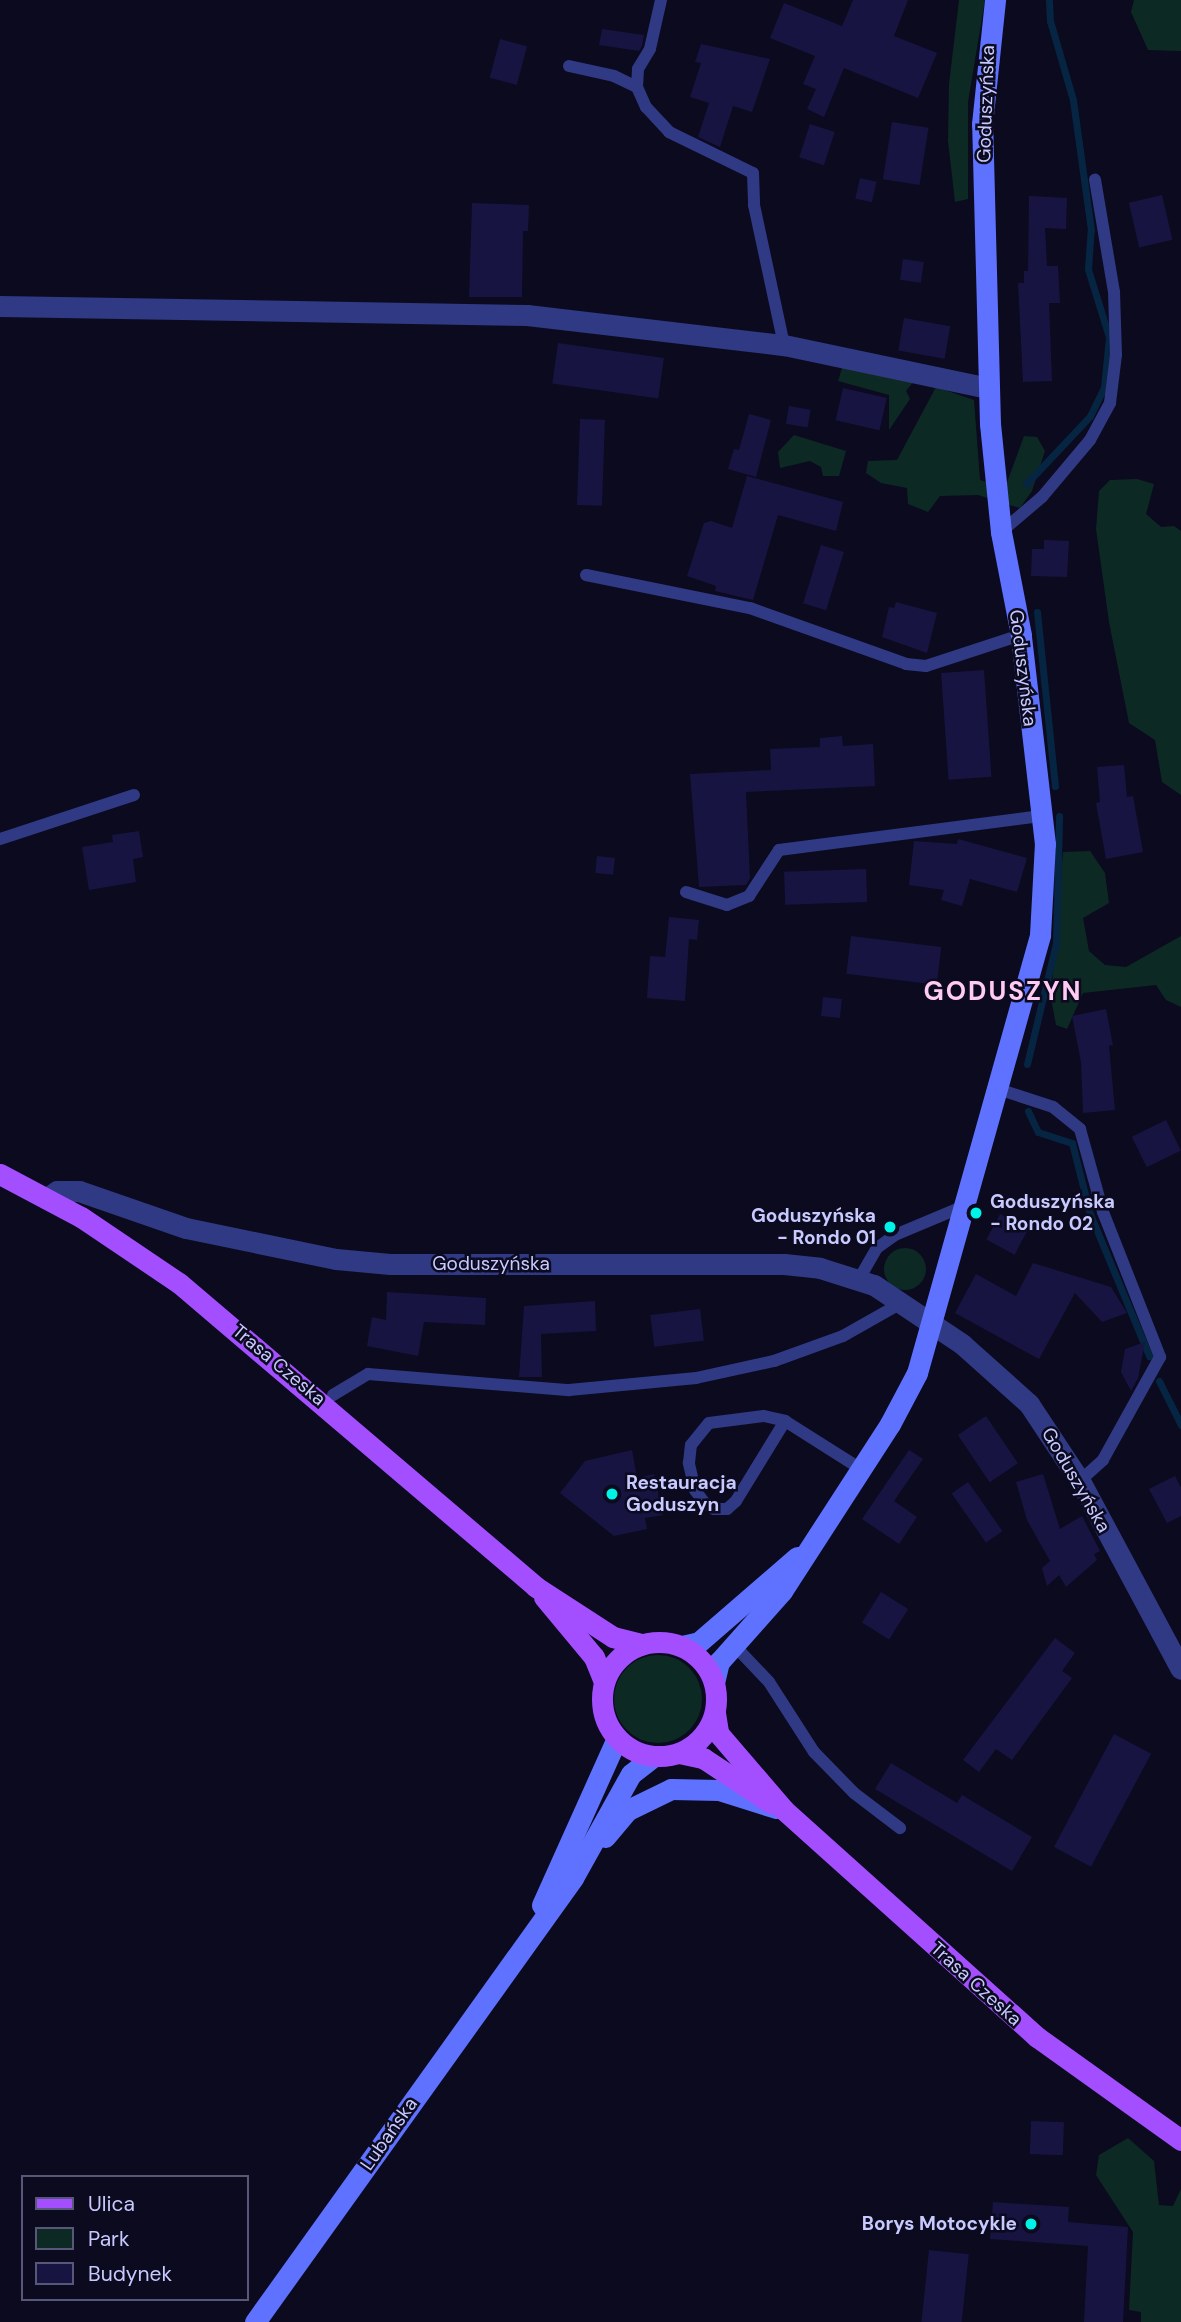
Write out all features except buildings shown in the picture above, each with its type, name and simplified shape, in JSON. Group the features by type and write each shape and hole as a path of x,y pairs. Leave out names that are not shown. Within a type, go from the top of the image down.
{"main road":[{"name":"Trasa Czeska","path":"0,1174 47,1198 129,1248 212,1308 536,1587 613,1637 642,1644"},
{"name":"Trasa Czeska","path":"536,1587 594,1657 604,1682"},
{"path":"662,1642 682,1646 706,1665 714,1683 715,1713 702,1737 679,1753 654,1756 627,1748 617,1738 603,1712 604,1682 618,1659 642,1644 662,1642"},
{"name":"Trasa Czeska","path":"715,1713 718,1733 784,1810 1026,2029 1112,2095 1181,2140"},
{"name":"Trasa Czeska","path":"679,1753 703,1758 784,1810"}],"street":[{"name":"Goduszyńska","path":"714,1683 719,1662 782,1591 804,1551 905,1399 933,1323 1040,935 1045,873 1041,816 1021,635 1002,532 988,388 982,124 995,0"},
{"path":"0,306 527,315 784,345 988,388"},
{"name":"Goduszyńska","path":"47,1198 57,1191 79,1191 186,1228 336,1259 390,1264 784,1264 820,1268 859,1279 902,1302 933,1323 1009,1382 1046,1427 1080,1481 1181,1669"},
{"name":"Goduszyńska","path":"682,1646 699,1642 804,1551"},
{"name":"Lubańska","path":"523,1946 617,1738"},
{"name":"Lubańska","path":"255,2322 573,1878 615,1798 639,1766 654,1756"},
{"path":"573,1878 628,1810 656,1794 704,1788 784,1810"}],"lane":[{"path":"661,0 637,87 646,107 669,132 753,173 754,205 784,345"},
{"path":"569,66 614,76 637,87"},
{"path":"1002,532 1042,497 1090,440 1110,403 1116,355 1114,292 1095,180"},
{"path":"586,575 750,608 906,664 926,666 1021,635"},
{"path":"0,839 134,795"},
{"path":"686,892 727,905 749,896 779,850 1041,816"},
{"path":"998,1089 1053,1107 1080,1129 1104,1212 1160,1357 1103,1460 1080,1481"},
{"path":"859,1279 877,1248 895,1235 965,1206"},
{"path":"333,1395 368,1374 569,1390 696,1378 774,1361 843,1336 902,1302"},
{"path":"785,1421 736,1502 727,1509 714,1509 704,1502 695,1490 689,1463 691,1445 698,1431 709,1423 764,1416 785,1421 861,1469"},
{"path":"733,1644 769,1682 814,1752 854,1793 900,1828"}],"green space":[{"path":"959,0 985,0 968,102 968,199 955,202 948,141 949,84"},
{"path":"1134,0 1181,0 1181,51 1148,50 1131,12"},
{"path":"843,365 914,381 906,391 910,399 889,430 889,395 838,381"},
{"path":"936,387 974,400 980,480 1005,488 1024,436 1037,437 1045,451 1032,491 1020,508 978,495 940,496 928,512 908,504 907,488 881,483 866,473 868,461 897,460"},
{"path":"794,435 846,451 839,476 823,476 821,467 810,461 780,468 778,452"},
{"path":"1137,479 1154,484 1146,514 1161,527 1174,526 1181,531 1181,795 1162,782 1155,740 1129,723 1109,622 1096,529 1099,491 1110,480"},
{"path":"1090,851 1105,873 1109,903 1083,918 1089,951 1105,965 1126,967 1181,936 1181,1007 1166,1000 1156,985 1083,993 1067,1029 1056,1025 1051,998 1063,852"},
{"path":"905,1248 920,1254 926,1269 920,1284 905,1290 890,1284 884,1269 890,1254"},
{"path":"658,1655 675,1659 689,1668 698,1682 702,1699 698,1716 689,1730 675,1739 658,1743 641,1739 627,1730 618,1716 614,1699 618,1682 627,1668 641,1659"},
{"path":"1128,2138 1154,2161 1159,2205 1173,2206 1181,2189 1181,2322 1141,2322 1141,2312 1129,2310 1133,2232 1096,2175 1099,2155"}],"waterway":[{"path":"1026,484 1090,416 1104,387 1109,337 1088,269 1091,230 1073,100 1050,21 1049,0"},
{"path":"1037,612 1055,786"},
{"path":"1027,1064 1056,943 1059,816"},
{"path":"1028,1111 1038,1132 1072,1143 1090,1214 1149,1356"},
{"path":"1159,1381 1181,1425"}],"place":[{"name":"Goduszyńska - Rondo 02","path":"976,1213"},
{"name":"Goduszyńska - Rondo 01","path":"890,1227"},
{"name":"Restauracja Goduszyn","path":"612,1494"},
{"name":"Borys Motocykle","path":"1031,2224"}],"district":[{"name":"GODUSZYN","path":"1003,992"}]}
